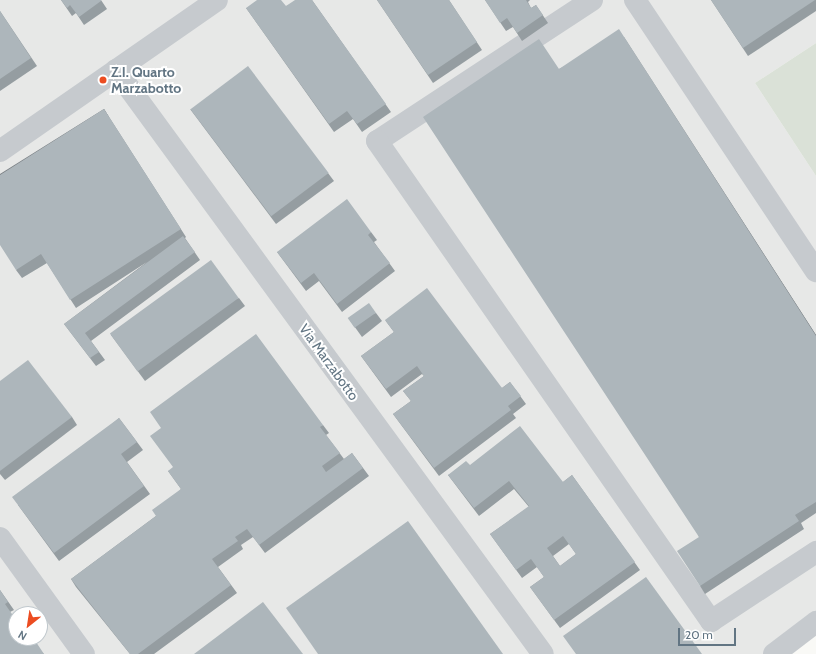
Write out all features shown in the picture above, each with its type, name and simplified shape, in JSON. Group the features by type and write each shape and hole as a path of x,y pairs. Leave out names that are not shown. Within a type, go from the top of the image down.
{"street":[{"path":"0,151 217,0"},
{"path":"592,0 377,141 711,621 816,552"},
{"path":"635,0 816,271"},
{"name":"Via Marzabotto","path":"116,70 542,654"},
{"path":"0,538 84,654"},
{"path":"774,654 816,622"}],"shaded area":[{"path":"0,0 816,0 816,43 755,83 816,176 816,634 789,654 0,654"},
{"path":"816,43 816,176 755,83"}],"building":[{"path":"61,0 101,1 79,17 70,5 67,8"},
{"path":"257,0 281,0 286,6 295,0 312,0 386,104 357,124 347,111 329,124 246,8"},
{"path":"377,0 449,0 477,42 428,75"},
{"path":"485,0 526,0 531,8 536,5 543,15 517,33 507,18 500,23"},
{"path":"711,0 815,0 743,48"},
{"path":"0,11 31,58 0,79"},
{"path":"619,29 816,336 816,502 795,515 799,521 700,586 677,551 699,537 423,117 539,39 559,69"},
{"path":"248,66 329,173 271,216 190,109"},
{"path":"104,109 181,229 70,300 41,254 16,270 0,245 0,175"},
{"path":"347,199 371,232 368,235 390,263 337,304 314,273 301,283 277,252"},
{"path":"183,236 195,252 85,333 99,352 90,358 64,324"},
{"path":"211,260 239,298 137,371 110,333"},
{"path":"427,288 502,388 510,382 521,396 508,406 511,410 434,468 393,414 411,401 403,391 424,376 417,366 386,389 361,356 394,332 385,320"},
{"path":"369,303 376,313 355,328 348,318"},
{"path":"256,334 323,425 320,427 340,453 322,466 326,472 352,453 363,468 259,545 247,529 235,537 238,541 212,559 231,585 138,654 130,654 71,579 156,516 152,510 181,489 168,471 173,467 150,436 161,428 150,412"},
{"path":"28,360 72,417 0,471 0,381"},
{"path":"119,418 137,442 121,454 144,486 54,553 12,497"},
{"path":"520,426 563,482 572,475 635,562 554,620 530,587 544,577 531,559 516,570 490,534 529,506 509,481 474,508 448,475 466,461 470,465","holes":["563,536 576,554 560,566 547,548"]},
{"path":"408,521 503,654 318,654 286,608"},
{"path":"646,577 702,654 576,654 563,636"},
{"path":"0,590 8,602 5,604 8,608 8,646 39,646 44,654 0,654"},
{"path":"263,602 303,654 194,654"}],"place":[{"name":"Z.I. Quarto Marzabotto","path":"103,80"}]}
